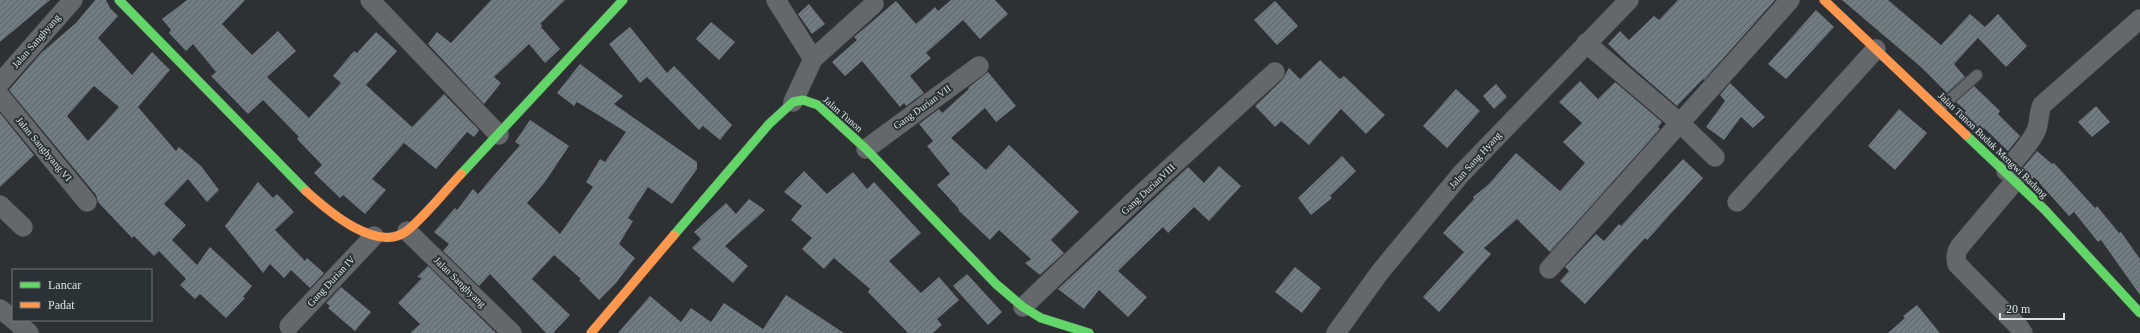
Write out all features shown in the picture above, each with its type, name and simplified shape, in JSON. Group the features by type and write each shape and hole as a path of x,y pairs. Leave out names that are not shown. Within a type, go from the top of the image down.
{"street":[{"path":"119,0 306,191 353,227 374,236 396,237 407,232 499,135 623,0"},
{"path":"370,0 499,135"},
{"path":"776,0 813,59"},
{"name":"Jalan Sang Hyang","path":"1336,333 1380,272 1461,174 1629,0"},
{"path":"1549,269 1790,0"},
{"name":"Jalan Tunon Buduk Mengwi Badung","path":"1824,0 2045,210 2140,313"},
{"name":"Jalan Sanghyang","path":"0,83 67,2"},
{"path":"591,333 764,130 793,102 813,59 874,4"},
{"path":"2023,333 1957,264 1957,251 2010,176 2035,134 2038,126 2038,114 2042,105 2140,19"},
{"path":"1586,43 1680,123 1715,157"},
{"path":"1737,202 1876,49"},
{"name":"Gang Durian VII","path":"866,149 979,66"},
{"name":"Gang DurianVIII","path":"1023,307 1138,198 1275,72"},
{"name":"Jalan Sanghyang VI","path":"0,96 87,202"},
{"name":"Jalan Tunon","path":"793,102 803,100 818,105 866,149 996,284 1023,307 1041,318 1089,333"},
{"path":"0,205 23,227"},
{"name":"Jalan Sanghyang","path":"407,232 512,333"},
{"name":"Gang Durian IV","path":"289,326 374,236"},
{"path":"0,309 12,319"},
{"path":"14,321 30,333"}],"lane":[{"path":"1939,109 1977,75"}],"building":[{"path":"0,0 50,0 0,42"},
{"path":"95,0 106,0 110,8 118,16 98,38 132,75 152,52 170,70 138,107 176,151 179,147 201,166 219,190 207,202 188,179 164,204 186,225 172,240 197,265 210,247 252,286 243,297 245,298 226,318 200,294 195,299 180,285 186,279 159,251 154,256 134,236 132,238 98,202 96,195 9,90 41,53 76,23","holes":["94,86 119,107 88,141 67,116"]},
{"path":"187,0 245,0 222,24 252,55 278,31 296,51 267,77 309,118 341,83 333,76 354,51 357,53 376,32 397,51 366,85 412,127 444,94 479,130 474,137 467,132 436,169 404,143 372,179 386,190 365,214 343,195 340,198 314,173 322,165 297,139 299,137 263,100 248,114 211,76 216,72 193,44 186,51 169,33 171,30 162,19"},
{"path":"491,0 565,0 540,24 560,49 545,63 529,44 494,77 501,83 484,104 428,44 437,32 451,43"},
{"path":"951,0 995,0 1008,14 980,39 963,20 926,53 931,58 910,76 924,93 906,106 904,103 900,107 862,61 845,76 832,62 857,40 854,37 896,1 916,24 935,7 938,11"},
{"path":"1678,0 1775,0 1704,80 1703,79 1677,106 1608,44 1620,31 1629,40 1654,16 1659,20"},
{"path":"1842,0 1888,0 1941,45 1970,14 1985,27 1998,14 2027,46 2006,67 1978,38 1954,64 1965,77 1947,93 1921,67"},
{"path":"1275,1 1298,26 1277,45 1254,20"},
{"path":"809,4 825,24 812,34 798,14"},
{"path":"1816,10 1834,27 1786,79 1768,64"},
{"path":"711,22 735,42 719,60 696,39"},
{"path":"630,27 667,73 674,66 732,125 720,140 703,126 699,130 647,77 640,83 609,44"},
{"path":"1320,60 1340,79 1344,76 1385,115 1366,134 1341,109 1309,145 1281,121 1275,127 1255,106 1282,80 1289,68 1300,79"},
{"path":"580,64 623,96 614,104 697,162 697,169 672,204 648,187 628,218 633,221 619,244 635,258 616,283 599,300 579,280 581,279 554,255 532,279 570,315 553,333 546,333 490,274 479,286 443,251 449,244 434,232 455,208 457,210 473,189 478,194 520,145 515,142 530,120 569,146 545,182 527,203 560,234 593,187 586,182 600,159 605,162 626,132 577,102 574,106 557,93"},
{"path":"988,72 1016,106 996,122 985,108 951,138 986,170 1009,145 1079,212 1051,240 1064,253 1040,275 1025,263 1031,259 999,230 990,240 958,210 959,209 937,185 950,174 927,146 933,141 919,124 939,109 942,113 969,89 968,88"},
{"path":"1580,81 1598,99 1615,82 1662,122 1658,127 1660,129 1550,252 1517,219 1484,248 1491,254 1439,312 1423,297 1464,252 1443,233 1474,199 1473,197 1489,184 1516,153 1560,191 1585,163 1563,142 1582,123 1559,102"},
{"path":"1730,83 1765,117 1753,128 1741,117 1724,140 1706,127 1725,101 1720,95"},
{"path":"1496,84 1507,97 1494,109 1483,96"},
{"path":"1974,86 2000,111 1998,114 2020,136 2008,151 1984,128 1981,131 1963,114 1966,111 1956,102"},
{"path":"1456,89 1480,111 1447,148 1423,126"},
{"path":"2096,106 2110,122 2092,137 2078,122"},
{"path":"1899,109 1927,133 1895,170 1868,146"},
{"path":"0,113 34,155 0,187"},
{"path":"2037,151 2052,164 2054,163 2095,208 2097,206 2119,233 2121,232 2140,259 2140,295 2101,240 2098,242 2074,212 2069,216 2034,177 2032,180 2021,170"},
{"path":"1342,156 1356,171 1330,196 1332,198 1311,215 1298,198"},
{"path":"1683,159 1703,178 1647,240 1645,238 1585,304 1560,281 1569,271 1565,267 1596,234 1604,241 1619,224 1621,226"},
{"path":"1219,166 1241,186 1209,221 1194,207 1168,233 1163,227 1118,271 1147,297 1128,317 1099,290 1084,309 1058,289 1188,167 1204,183"},
{"path":"804,171 827,194 853,172 867,189 874,182 921,233 889,261 921,293 939,277 959,300 937,319 942,325 933,333 908,333 868,292 870,289 834,258 824,269 802,249 812,238 791,220 802,206 784,192"},
{"path":"258,182 273,198 277,194 294,212 275,230 305,261 307,258 324,273 310,288 291,270 284,278 270,264 263,273 225,226"},
{"path":"749,199 765,210 725,246 748,266 733,283 692,248 701,239 694,232 726,203 736,214"},
{"path":"428,266 496,333 410,333 420,324 398,303 422,278 417,277"},
{"path":"1295,267 1321,288 1302,313 1275,292"},
{"path":"967,274 1002,312 988,325 953,286"},
{"path":"341,287 371,312 355,331 328,308 330,306 326,303"},
{"path":"786,295 844,333 618,333 650,296 681,322 691,308 711,322 724,303 763,329"},
{"path":"1917,305 1940,333 1888,333 1905,318 1903,316"}],"traffic: fast":[{"path":"119,0 306,191"},
{"path":"461,174 623,0"},
{"path":"674,235 769,124 793,102 803,100 818,105 866,149 996,284 1023,307 1041,318 1089,333"},
{"path":"1966,135 2045,210 2140,313"}],"traffic: slow":[{"path":"1824,0 1966,135"},
{"path":"306,191 327,209 354,227 368,234 382,237 396,236 408,230 415,224 461,174"},
{"path":"591,333 674,235"}]}
